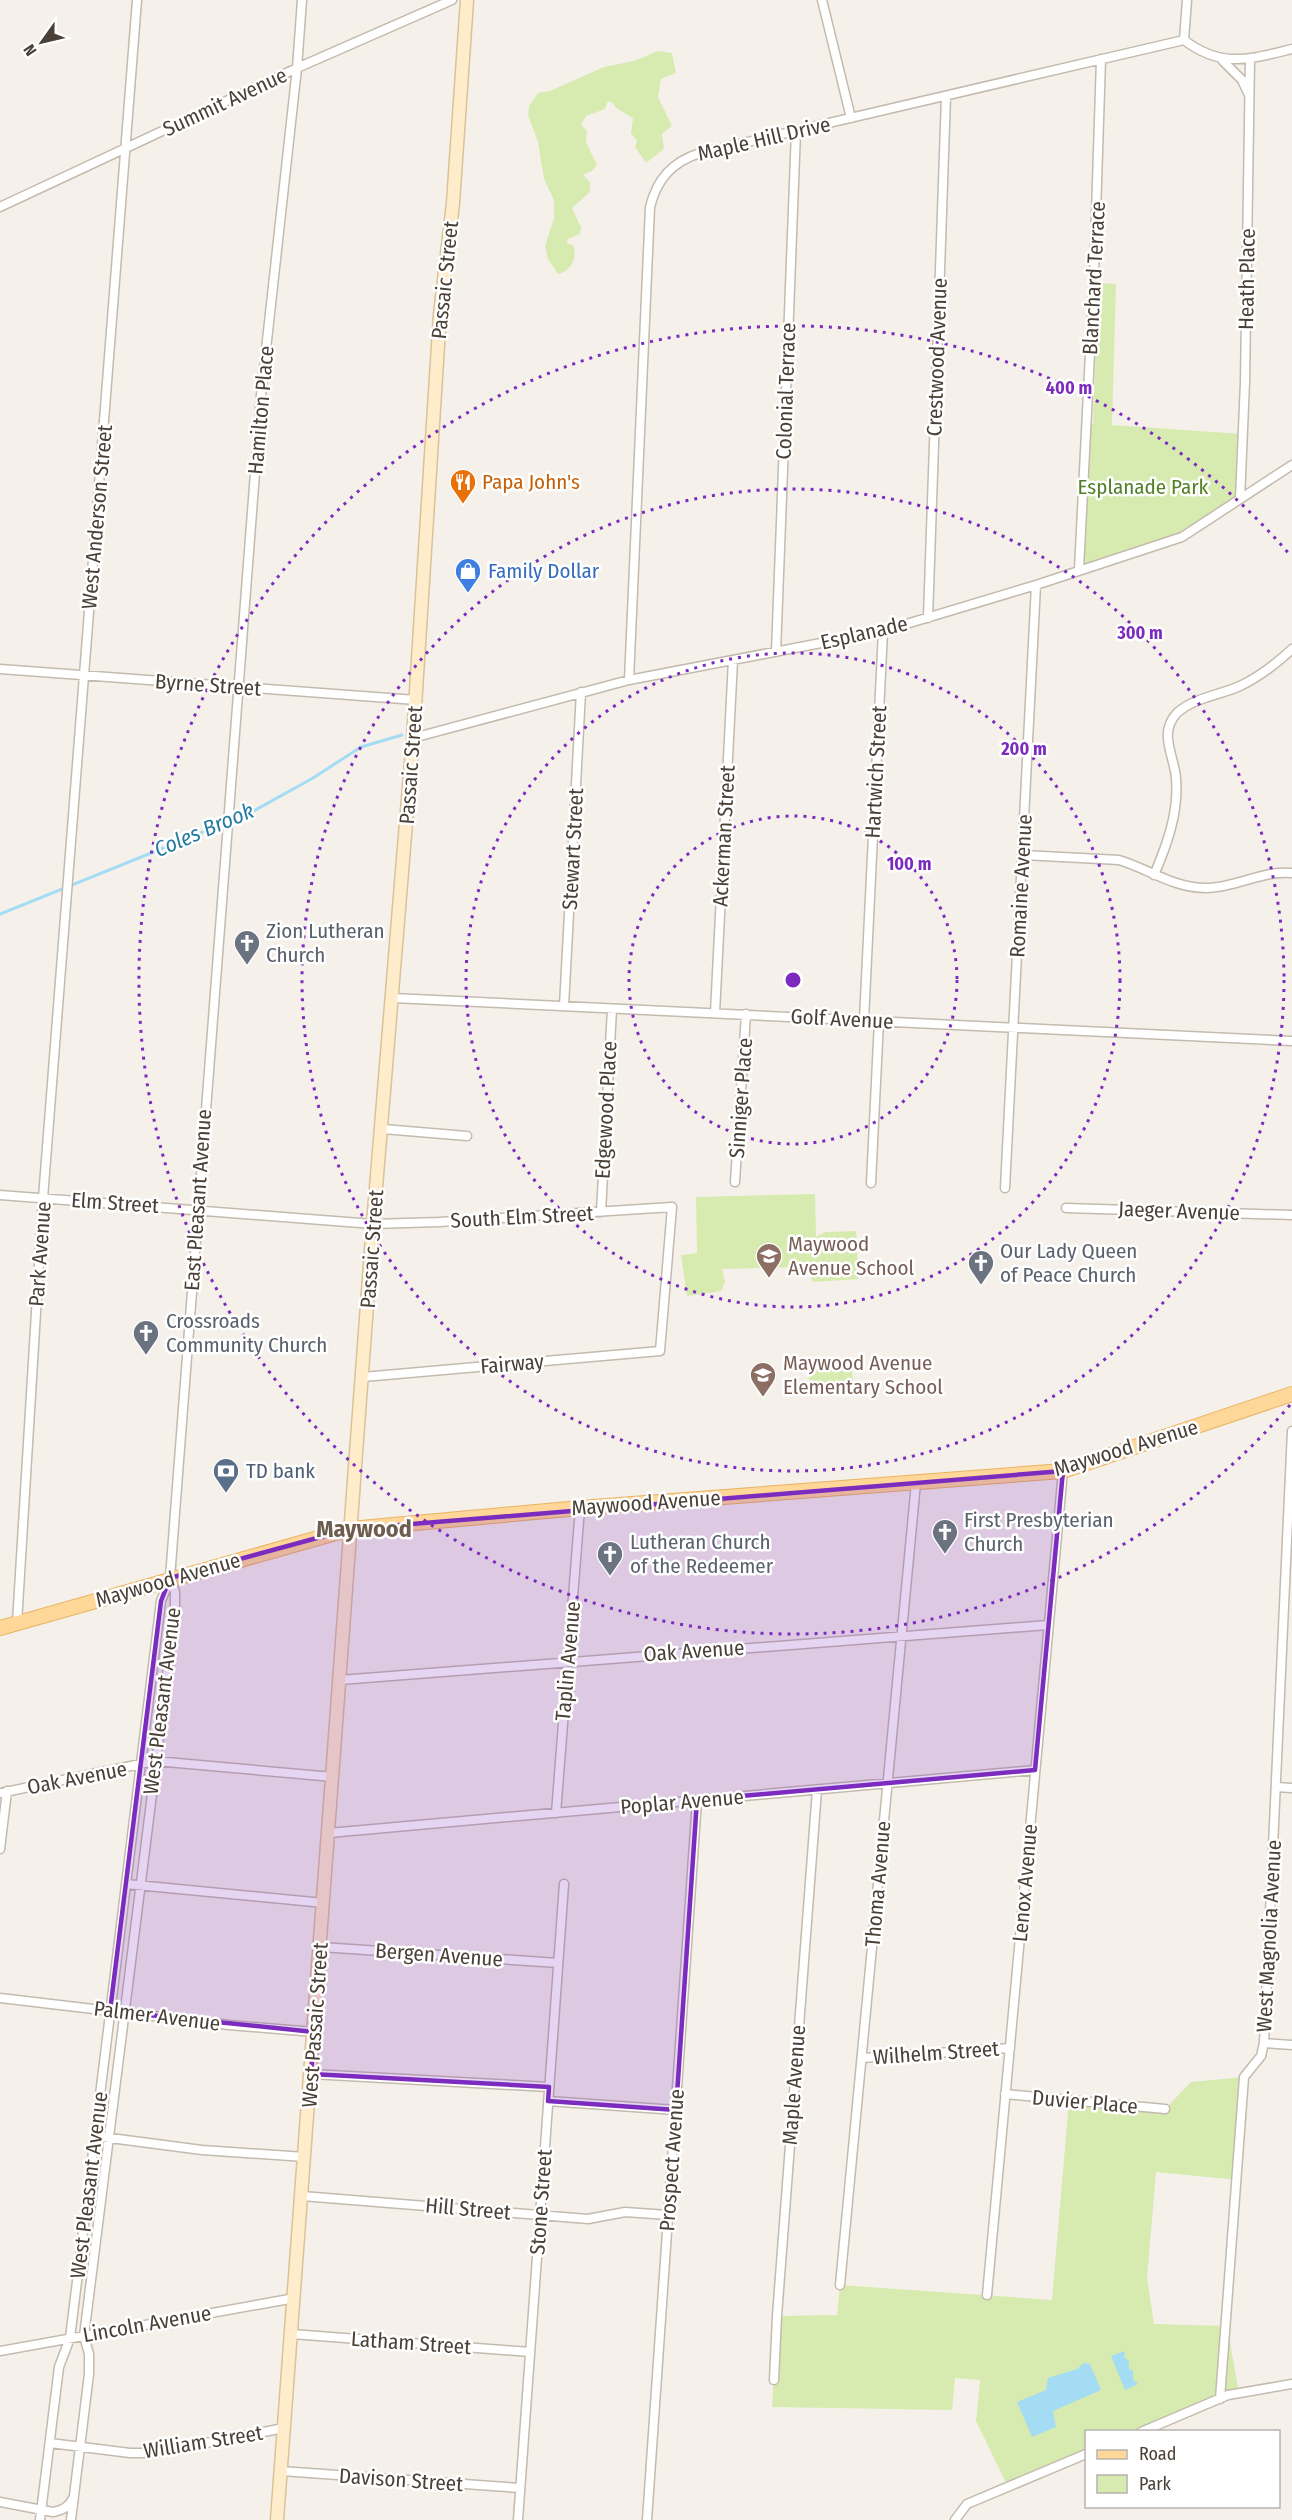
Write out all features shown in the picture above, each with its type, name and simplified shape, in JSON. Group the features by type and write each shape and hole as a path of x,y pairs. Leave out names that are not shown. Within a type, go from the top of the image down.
{"main road":[{"name":"Passaic Street","path":"351,1529 373,1224 416,700 440,314 453,203 467,0"},
{"name":"Maywood Avenue","path":"0,1628 170,1578 351,1529 580,1508 1063,1472 1292,1394"},
{"name":"West Passaic Street","path":"277,2520 351,1529"}],"street":[{"name":"West Anderson Street","path":"68,886 137,0"},
{"name":"Hamilton Place","path":"228,822 261,395 297,68 302,0"},
{"name":"Summit Avenue","path":"0,207 297,68 452,0"},
{"path":"822,0 851,118"},
{"path":"1187,0 1184,40 1205,53 1235,61 1292,49"},
{"name":"Maple Hill Drive","path":"629,680 649,219 653,194 666,172 688,157 1184,40"},
{"name":"Blanchard Terrace","path":"1078,569 1094,275 1101,59"},
{"path":"1221,59 1232,67 1250,96"},
{"name":"Heath Place","path":"1240,499 1245,382 1250,59"},
{"name":"Crestwood Avenue","path":"928,618 946,96"},
{"name":"Colonial Terrace","path":"776,652 796,131"},
{"name":"Esplanade","path":"413,738 629,680 883,631 1036,585 1078,569 1182,537 1292,465"},
{"name":"Romaine Avenue","path":"1005,1188 1036,585"},
{"name":"Hartwich Street","path":"864,1020 883,631"},
{"path":"1154,875 1164,852 1176,797 1174,765 1167,746 1170,724 1184,708 1240,686 1260,675 1292,649"},
{"name":"Ackerman Street","path":"715,1012 733,660"},
{"name":"Byrne Street","path":"0,669 416,700"},
{"name":"Stewart Street","path":"564,1006 581,692"},
{"name":"East Pleasant Avenue","path":"170,1578 228,822"},
{"path":"1023,855 1119,860 1180,884 1206,888 1239,883 1267,873 1292,873"},
{"name":"Park Avenue","path":"17,1623 43,1198 68,886"},
{"name":"Golf Avenue","path":"393,998 1292,1041"},
{"name":"Edgewood Place","path":"601,1212 612,1008"},
{"name":"Sinniger Place","path":"735,1182 746,1014"},
{"path":"871,1182 879,1021"},
{"path":"382,1129 467,1136"},
{"name":"Elm Street","path":"0,1195 373,1224"},
{"name":"South Elm Street","path":"373,1224 672,1207 660,1351"},
{"name":"Jaeger Avenue","path":"1066,1208 1292,1215"},
{"name":"Fairway","path":"363,1377 660,1351"},
{"name":"West Magnolia Avenue","path":"1220,2398 1244,2078 1261,2056 1264,2043 1292,1431"},
{"name":"Lenox Avenue","path":"987,2295 1063,1472"},
{"name":"Thoma Avenue","path":"840,2285 916,1483"},
{"name":"Taplin Avenue","path":"556,1813 580,1508"},
{"name":"West Pleasant Avenue","path":"71,2520 89,2374 89,2354 84,2336 175,1611 175,1592 170,1578"},
{"name":"West Pleasant Avenue","path":"40,2520 59,2367 70,2338 161,1601 170,1578"},
{"name":"Oak Avenue","path":"340,1680 1048,1625"},
{"name":"Oak Avenue","path":"4,1792 155,1761 333,1777"},
{"name":"Poplar Avenue","path":"329,1833 1035,1770"},
{"path":"1276,1787 1292,1788"},
{"name":"Maple Avenue","path":"774,2380 817,1790"},
{"path":"0,1849 4,1792"},
{"name":"Prospect Avenue","path":"647,2520 697,1800"},
{"path":"126,1884 324,1904"},
{"name":"Stone Street","path":"518,2520 564,1884"},
{"name":"Bergen Avenue","path":"321,1947 558,1963"},
{"name":"Palmer Avenue","path":"0,1998 314,2032"},
{"path":"1264,2043 1292,2045"},
{"name":"Wilhelm Street","path":"861,2058 1010,2048"},
{"path":"311,2074 549,2087"},
{"name":"Duvier Place","path":"1005,2094 1165,2109"},
{"path":"548,2101 676,2110"},
{"path":"94,2136 202,2150 305,2157"},
{"name":"Hill Street","path":"302,2196 588,2219 625,2212 668,2215"},
{"name":"Lincoln Avenue","path":"0,2351 295,2298"},
{"name":"Latham Street","path":"292,2334 530,2352"},
{"path":"1146,2430 1220,2398 1292,2384"},
{"name":"William Street","path":"50,2443 130,2453 155,2453 284,2428"},
{"path":"955,2520 967,2504 1085,2454"},
{"name":"Davison Street","path":"281,2471 520,2488"},
{"path":"0,2502 42,2508 53,2512 62,2511 70,2504 75,2494"}],"highlighted area":[{"path":"1063,1471 1035,1770 697,1800 676,2110 548,2101 549,2087 311,2074 314,2032 110,2011 161,1601 170,1578 350,1529"}],"green space":[{"path":"658,51 672,53 676,73 661,79 658,97 672,126 662,134 664,149 646,163 635,147 637,141 631,133 633,118 616,108 613,103 608,101 605,109 586,116 581,125 587,131 586,142 597,165 592,171 583,175 590,182 590,192 572,208 581,227 580,234 568,239 567,243 573,245 575,254 573,263 567,270 558,274 548,259 545,246 554,218 554,200 544,179 538,142 528,115 529,106 538,93 550,91 604,67 634,61"},
{"name":"Esplanade Park","path":"1098,283 1116,284 1112,425 1242,434 1240,499 1182,537 1079,569 1087,424 1093,424"},
{"path":"815,1194 816,1237 825,1232 856,1231 859,1279 813,1282 805,1267 722,1269 725,1282 721,1291 687,1296 681,1255 697,1253 696,1197"},
{"path":"851,1358 853,1384 809,1387 808,1362"},
{"path":"1244,2077 1237,2180 1156,2172 1147,2278 1154,2324 1227,2326 1239,2393 1144,2430 1085,2430 1085,2454 1008,2487 976,2421 980,2380 955,2378 952,2410 772,2407 777,2316 837,2315 840,2285 1052,2300 1069,2100 1165,2109 1191,2082"}],"water":[{"path":"1125,2351 1124,2357 1129,2361 1129,2369 1133,2371 1133,2379 1138,2384 1125,2390 1111,2356"},
{"path":"1084,2363 1090,2364 1101,2390 1053,2411 1056,2427 1032,2437 1017,2402 1046,2390 1048,2378 1077,2369"}],"waterway":[{"name":"Coles Brook","path":"0,914 250,813 313,778 361,747 402,735"}],"place":[{"name":"Papa John's","path":"463,505"},
{"name":"Family Dollar","path":"468,594"},
{"name":"Zion Lutheran Church","path":"247,966"},
{"name":"Maywood Avenue School","path":"769,1279"},
{"name":"Our Lady Queen of Peace Church","path":"981,1286"},
{"name":"Crossroads Community Church","path":"146,1356"},
{"name":"Maywood Avenue Elementary School","path":"763,1398"},
{"name":"TD bank","path":"226,1494"},
{"name":"First Presbyterian Church","path":"945,1555"},
{"name":"Lutheran Church of the Redeemer","path":"610,1577"}],"district":[{"name":"Maywood","path":"364,1529"}]}
